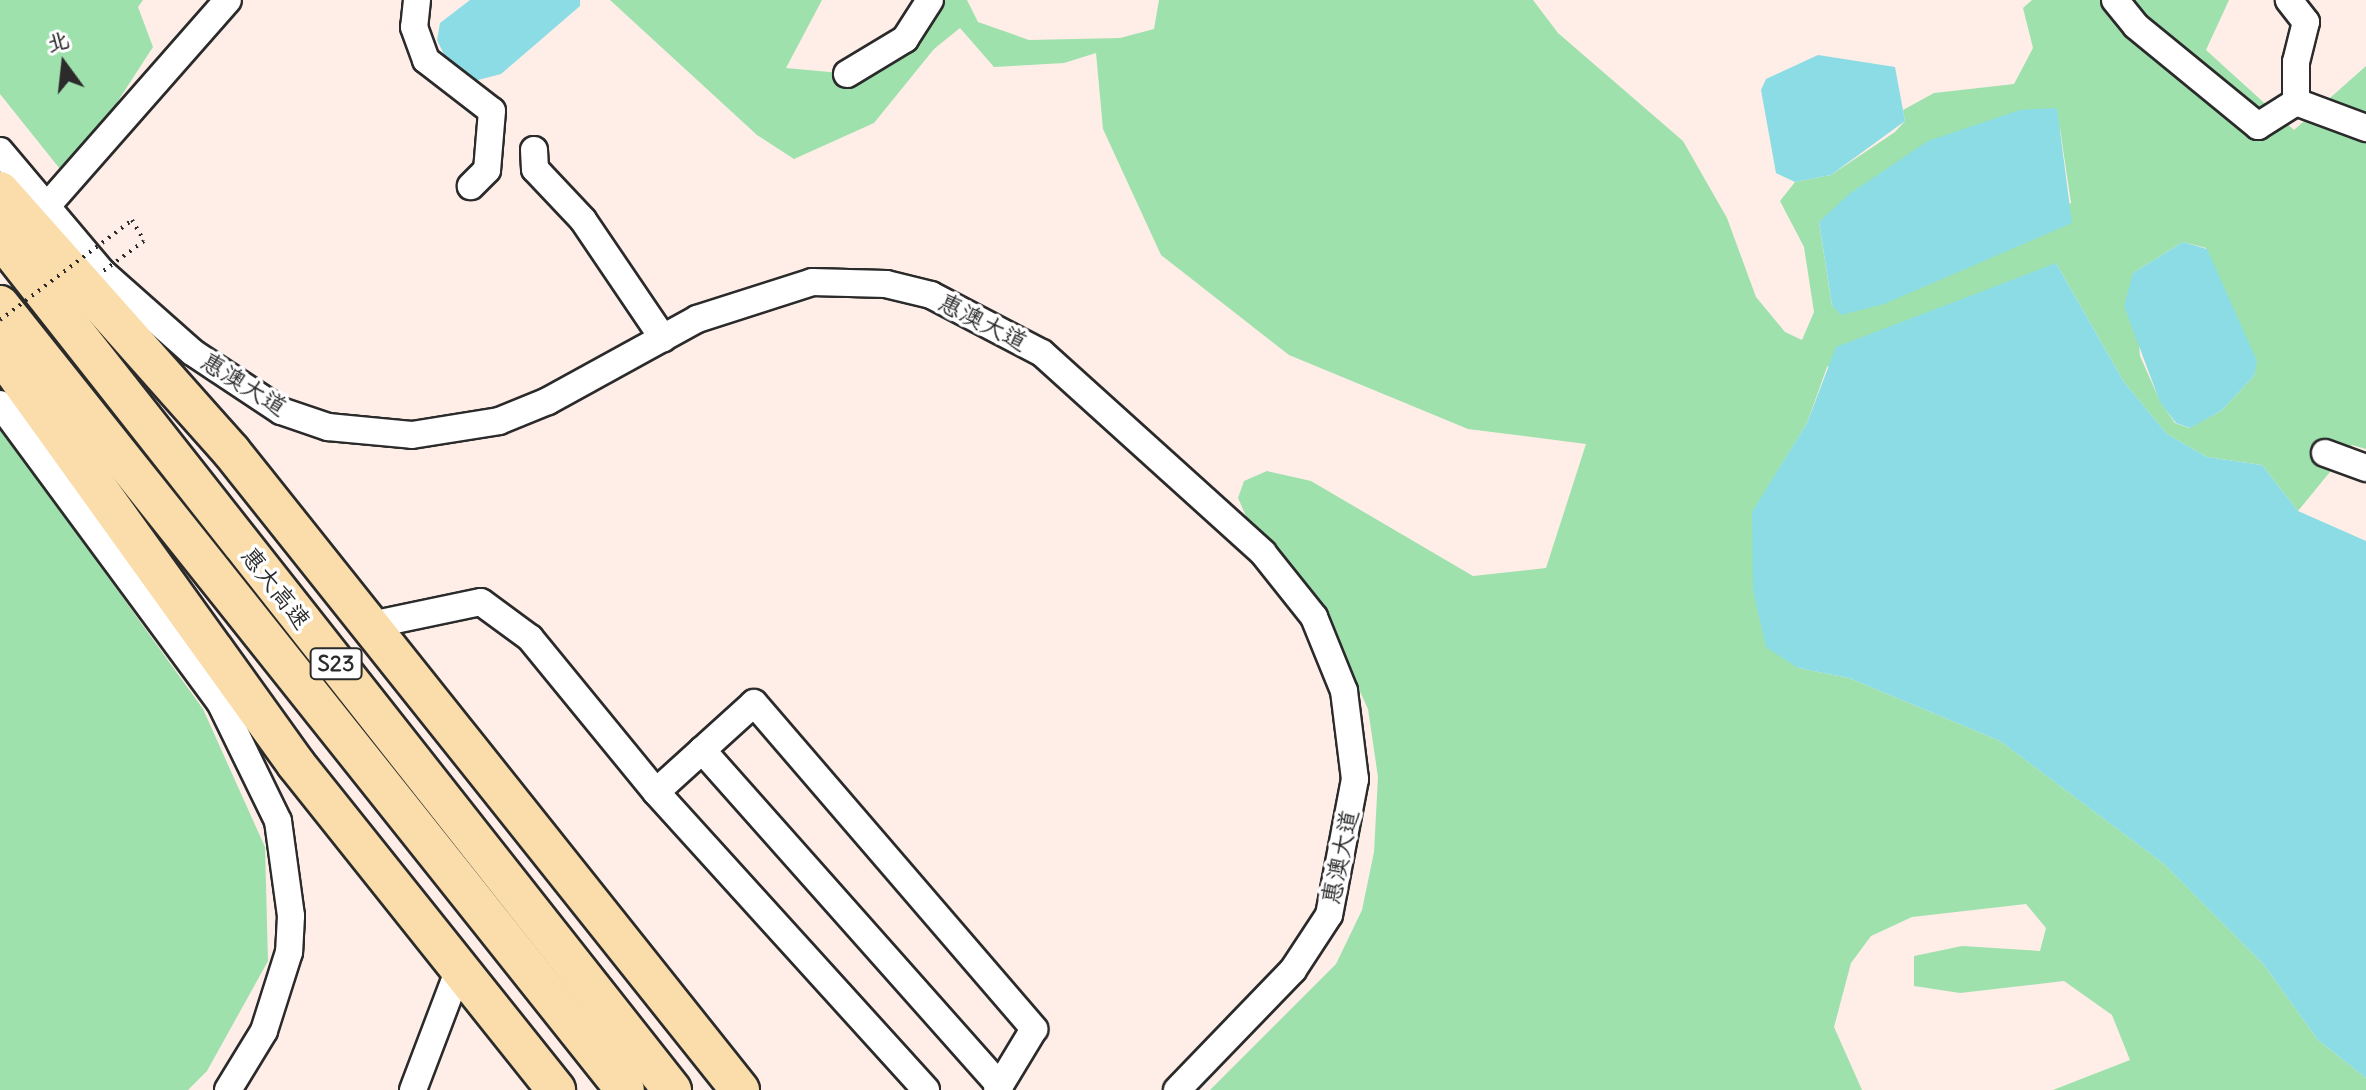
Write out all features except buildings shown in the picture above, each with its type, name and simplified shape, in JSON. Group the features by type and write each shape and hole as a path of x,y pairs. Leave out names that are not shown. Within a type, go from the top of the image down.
{"highway":[{"path":"0,191 231,451 740,1090"},
{"name":"惠大高速","path":"0,237 672,1090"},
{"name":"惠大高速","path":"0,305 625,1090"},
{"path":"0,352 296,764 556,1090"}],"street":[{"path":"47,206 228,0"},
{"path":"417,0 414,27 426,60 492,111 487,170 471,186"},
{"path":"847,74 905,39 930,0"},
{"path":"2115,0 2136,26 2258,126 2296,102"},
{"path":"2289,0 2306,22 2296,62 2296,102"},
{"path":"2296,102 2366,128"},
{"path":"534,150 535,169 583,220 663,338"},
{"name":"惠澳大道","path":"0,151 102,272 241,388 316,423 368,432 412,435 499,421 548,401 663,338 739,301 812,282 886,284 965,307 1042,353 1156,451 1263,553 1308,608 1331,646 1352,735 1355,779 1342,872 1329,915 1293,970 1177,1090"},
{"path":"0,404 220,702 278,821 291,916 289,952 264,1031 228,1090"},
{"path":"2325,453 2366,468"},
{"path":"371,625 481,602 530,638 656,792 926,1090"},
{"path":"656,792 702,750 754,703 1034,1029 999,1088 702,750"},
{"path":"440,1090 418,1079 459,969"}],"path":[{"path":"0,320 132,220 144,241 102,272"}],"green space":[{"path":"0,0 143,0 138,7 153,47 116,104 60,169 0,94"},
{"path":"610,0 822,0 786,68 873,76 931,0 967,0 978,22 1029,40 1120,38 1154,29 1159,0 1533,0 1558,33 1683,141 1727,218 1756,297 1785,332 1802,340 1814,312 1804,247 1780,201 1795,182 1831,175 1895,132 1905,121 1903,110 1934,93 2014,84 2033,48 2023,8 2032,0 2229,0 2206,50 2294,130 2366,66 2366,449 2352,445 2298,511 2262,465 2207,457 2167,434 2124,382 2056,263 1827,367 1807,423 1752,513 1798,668 1849,678 2000,741 2164,864 2264,965 2318,1040 2366,1078 2366,1090 2053,1090 2130,1060 2112,1015 2064,981 1960,993 1914,986 1914,956 1962,946 2040,951 2046,928 2026,904 1912,917 1871,936 1851,963 1834,1027 1862,1090 1210,1090 1336,964 1362,910 1374,852 1378,777 1368,709 1323,611 1250,525 1238,498 1244,481 1267,471 1311,481 1473,576 1546,568 1586,444 1468,429 1289,355 1161,255 1103,129 1096,53 1064,63 994,67 960,28 934,49 874,123 794,159 757,135","holes":["2020,110 2060,129 2071,203 1832,306 1819,222","2183,242 2206,248 2256,361 2254,376 2221,411 2189,428 2175,423 2160,401 2140,356 2133,273"]},
{"path":"0,427 203,709 265,847 268,961 207,1071 188,1090 0,1090"}],"water":[{"path":"470,0 580,0 580,6 501,74 474,81 453,73 437,40 440,23"},
{"path":"1818,55 1895,67 1905,121 1831,175 1795,182 1776,173 1761,90 1766,79"},
{"path":"2057,108 2072,223 1884,304 1841,315 1832,305 1819,222 1849,194 1928,141 2020,110"},
{"path":"2183,242 2207,249 2257,361 2254,376 2221,411 2190,428 2176,423 2160,402 2124,306 2133,273"},
{"path":"2056,263 2124,382 2167,434 2207,457 2262,465 2298,511 2366,541 2366,1078 2318,1040 2264,965 2164,864 2000,741 1849,678 1798,668 1766,647 1753,590 1752,512 1807,423 1836,347"}]}
